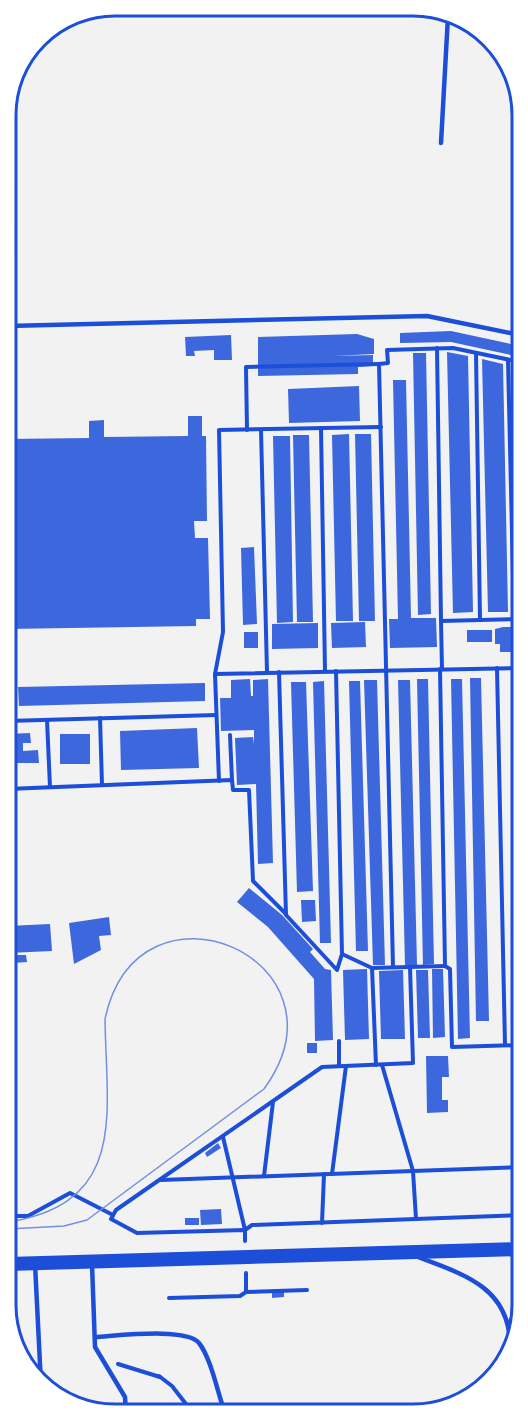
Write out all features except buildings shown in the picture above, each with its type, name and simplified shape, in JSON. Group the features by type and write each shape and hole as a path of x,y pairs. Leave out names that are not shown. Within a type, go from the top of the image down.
{"main road":[{"path":"16,1264 511,1249"}],"lane":[{"path":"441,143 448,23"},
{"path":"17,326 427,316 512,333"},
{"path":"408,1253 480,1284 495,1297 509,1327"},
{"path":"92,1262 95,1347 125,1397 125,1404"},
{"path":"35,1263 40,1370"},
{"path":"95,1337 176,1334 192,1337 202,1347 222,1404"}],"path":[{"path":"436,348 445,966"},
{"path":"247,430 246,367 379,364 387,363 387,350 436,348 512,361"},
{"path":"476,353 480,620"},
{"path":"508,360 512,518"},
{"path":"379,364 393,967"},
{"path":"219,781 215,674 224,632 219,430 381,427"},
{"path":"321,428 326,671"},
{"path":"261,430 267,672"},
{"path":"441,621 512,619"},
{"path":"496,668 505,1046"},
{"path":"215,674 512,668"},
{"path":"230,735 233,790 249,790 253,881 337,970 342,954 336,671"},
{"path":"279,672 286,915"},
{"path":"16,721 216,714"},
{"path":"100,718 102,785"},
{"path":"47,720 50,787"},
{"path":"16,789 232,780"},
{"path":"342,954 372,968 445,966 450,969 452,1047 511,1046"},
{"path":"137,1233 111,1219 117,1210 322,1067 413,1063 410,967"},
{"path":"372,968 376,1065"},
{"path":"339,1041 339,1066"},
{"path":"382,1065 413,1171 416,1219"},
{"path":"332,1174 346,1066"},
{"path":"264,1176 273,1102"},
{"path":"223,1137 245,1230 252,1226 511,1215"},
{"path":"160,1180 511,1167"},
{"path":"322,1223 324,1174"},
{"path":"16,1216 28,1216 70,1193 113,1215"},
{"path":"169,1298 240,1296 246,1292"},
{"path":"105,1363 122,1364 160,1377 185,1404"}],"tram line":[{"path":"16,1220 47,1212 74,1195 92,1174 102,1148 107,1119 105,1019 125,972 157,946 195,939 232,947 264,969 283,1001 286,1042 264,1089 87,1220 64,1226 16,1229"}]}
